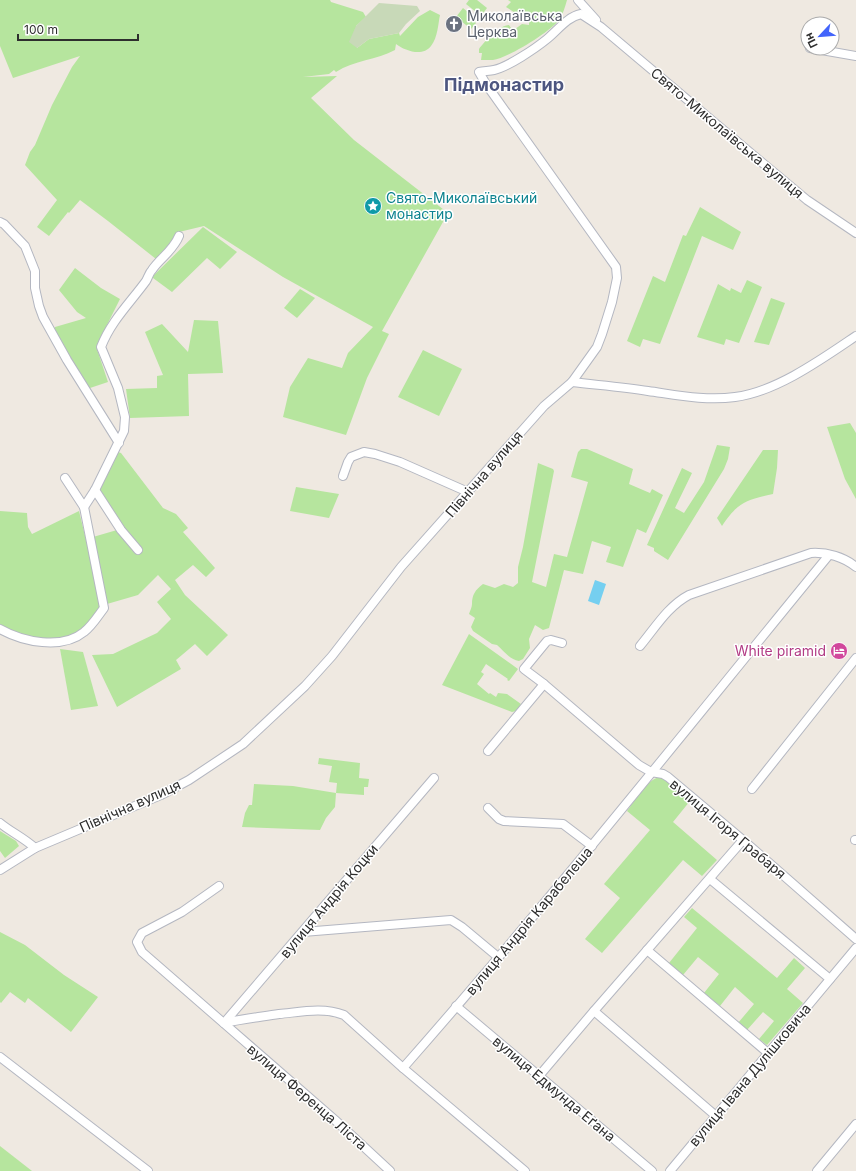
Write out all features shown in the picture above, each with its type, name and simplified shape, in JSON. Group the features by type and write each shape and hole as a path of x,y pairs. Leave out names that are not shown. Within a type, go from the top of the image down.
{"street":[{"path":"578,0 601,27"},
{"name":"Північна вулиця","path":"0,870 35,848 161,795 189,780 243,744 305,686 332,656 401,567 544,406 572,382 597,347 612,302 617,278 616,267 479,72 495,70 509,64 546,40 569,19 576,15 581,14 601,27"},
{"name":"Свято-Миколаївська вулиця","path":"601,27 801,195 856,234"},
{"path":"840,53 856,56"},
{"path":"0,222 4,224 25,246 35,271 35,288 43,317 67,360 118,443"},
{"path":"84,507 95,490 124,432 126,417 118,388 101,347 117,317 147,280 151,270 176,245 178,236"},
{"path":"572,382 712,399 736,397 755,393 800,371 828,355 856,336"},
{"path":"343,476 351,457 364,452 376,454 400,462 468,492"},
{"path":"0,629 10,635 27,640 51,642 71,640 85,632 104,608 84,507 65,478"},
{"path":"95,490 121,530 138,550"},
{"path":"640,646 672,607 689,595 812,553 821,552 842,559 856,567"},
{"name":"вулиця Андрія Карабелеша","path":"403,1068 592,846 829,555"},
{"name":"вулиця Ігоря Грабаря","path":"562,643 546,641 524,669 544,684 639,765 651,772 663,774 668,777 743,840 856,939"},
{"path":"752,789 856,658"},
{"path":"488,751 544,684"},
{"name":"вулиця Андрія Коцки","path":"224,1023 434,778"},
{"path":"488,808 499,819 504,821 563,824 592,846"},
{"path":"0,823 25,839 35,848"},
{"path":"539,1076 743,840"},
{"path":"710,879 830,979 856,948"},
{"name":"вулиця Ференца Ліста","path":"219,886 182,912 142,933 137,942 142,952 335,1120 390,1171"},
{"path":"303,932 451,920 462,927 498,957"},
{"path":"647,950 768,1053"},
{"name":"вулиця Івана Дулішковича","path":"670,1171 830,979"},
{"name":"вулиця Едмунда Еґана","path":"456,1006 652,1171"},
{"path":"224,1023 295,1012 321,1010 334,1011 344,1015 403,1068 525,1171"},
{"path":"594,1011 716,1116"},
{"path":"0,1057 148,1171"},
{"path":"817,1171 856,1124"}],"green space":[{"path":"0,0 330,0 331,2 363,12 366,17 356,26 357,48 369,39 399,33 400,36 418,17 430,10 440,15 435,39 428,49 414,52 404,49 396,44 395,50 381,56 350,65 336,72 334,70 329,74 303,77 337,76 311,98 354,140 448,213 382,331 389,334 367,378 346,435 283,417 290,387 308,358 342,368 348,353 373,327 283,277 204,226 179,232 179,236 156,259 80,200 69,213 68,212 49,236 37,227 57,200 25,165 52,105 72,67 80,56 13,78 0,46"},
{"path":"469,0 477,0 487,8 481,16 466,4"},
{"path":"508,0 567,0 559,20 547,31 508,55 493,60 481,60 482,53 479,53 479,49 488,38 501,28 509,25 511,32 522,24 529,25 529,18 523,18 506,7 511,2"},
{"path":"379,3 417,6 420,11 399,33 369,39 357,48 349,42 356,26"},
{"path":"463,8 474,17 472,20 476,23 471,29 456,17"},
{"path":"700,207 741,232 733,250 702,236 660,344 643,339 640,347 627,341 653,276 665,282 683,235 686,236"},
{"path":"203,227 237,252 220,269 207,258 172,292 153,278 153,276"},
{"path":"75,268 101,288 120,299 97,349 108,382 87,389 54,330 55,327 86,318 77,312 59,290"},
{"path":"747,280 762,287 739,343 726,339 724,345 697,337 718,284 730,291 731,288 741,293"},
{"path":"300,289 315,298 297,318 284,308"},
{"path":"771,298 785,303 769,345 754,342"},
{"path":"194,320 218,321 223,373 188,374 189,416 130,418 126,389 157,388 157,376 163,375 145,332 162,324 188,352"},
{"path":"423,350 462,369 439,416 398,397"},
{"path":"850,423 856,433 856,499 845,479 827,427"},
{"path":"717,445 730,447 728,459 724,469 668,560 654,551 654,548 647,545 682,468 692,473 675,508 684,513 704,482"},
{"path":"581,449 587,449 633,469 629,484 650,493 652,489 663,495 646,533 637,529 623,567 606,562 611,547 592,541 583,574 564,570 549,628 543,630 535,625 529,639 530,648 523,659 519,661 510,657 497,645 492,644 473,631 471,627 475,618 469,614 472,606 473,595 483,584 495,588 504,584 513,587 518,583 518,567 538,463 553,469 554,471 532,582 546,587 554,554 567,557 588,482 571,477 578,452"},
{"path":"763,450 778,450 773,494 743,503 733,512 722,526 717,518"},
{"path":"118,452 121,453 163,508 176,514 188,528 183,532 215,568 206,577 193,565 175,580 185,595 228,635 207,656 195,644 176,660 181,669 117,707 92,655 113,654 157,633 171,619 157,602 171,589 158,575 138,595 107,604 93,537 117,530 124,531 98,491"},
{"path":"296,487 339,494 329,518 290,511"},
{"path":"0,511 27,513 28,527 32,534 79,511 95,577 100,608 83,630 70,637 51,639 21,636 0,627"},
{"path":"469,634 518,669 509,681 486,664 481,672 484,674 477,684 489,694 490,693 496,697 498,693 507,694 521,704 516,711 512,712 442,685"},
{"path":"60,649 83,652 98,706 71,710"},
{"path":"319,758 360,763 359,778 369,779 368,787 364,787 364,795 336,793 337,783 329,782 332,766 318,764"},
{"path":"660,777 690,801 673,822 717,860 702,876 683,860 602,953 585,939 620,898 604,884 650,830 627,811 646,786 655,778"},
{"path":"254,784 293,786 336,793 335,807 326,818 320,830 242,827 245,813 249,805 252,805"},
{"path":"0,831 16,841 19,846 5,858 0,851"},
{"path":"692,908 777,978 794,958 805,968 787,989 803,1003 767,1045 759,1039 774,1021 763,1012 747,1030 738,1023 754,1004 735,987 720,1006 704,993 719,974 698,957 683,975 669,963 697,928 684,917"},
{"path":"0,932 25,945 64,975 98,997 71,1032 28,998 25,1003 10,992 1,1003 0,1002"},
{"path":"0,1146 32,1171 0,1171"}],"water":[{"path":"595,580 606,584 599,605 588,601"}],"place":[{"name":"Миколаївська Церква","path":"454,24"},
{"name":"Свято-Миколаївський монастир","path":"373,206"},
{"name":"White piramid","path":"839,651"}],"district":[{"name":"Підмонастир","path":"504,85"}]}
